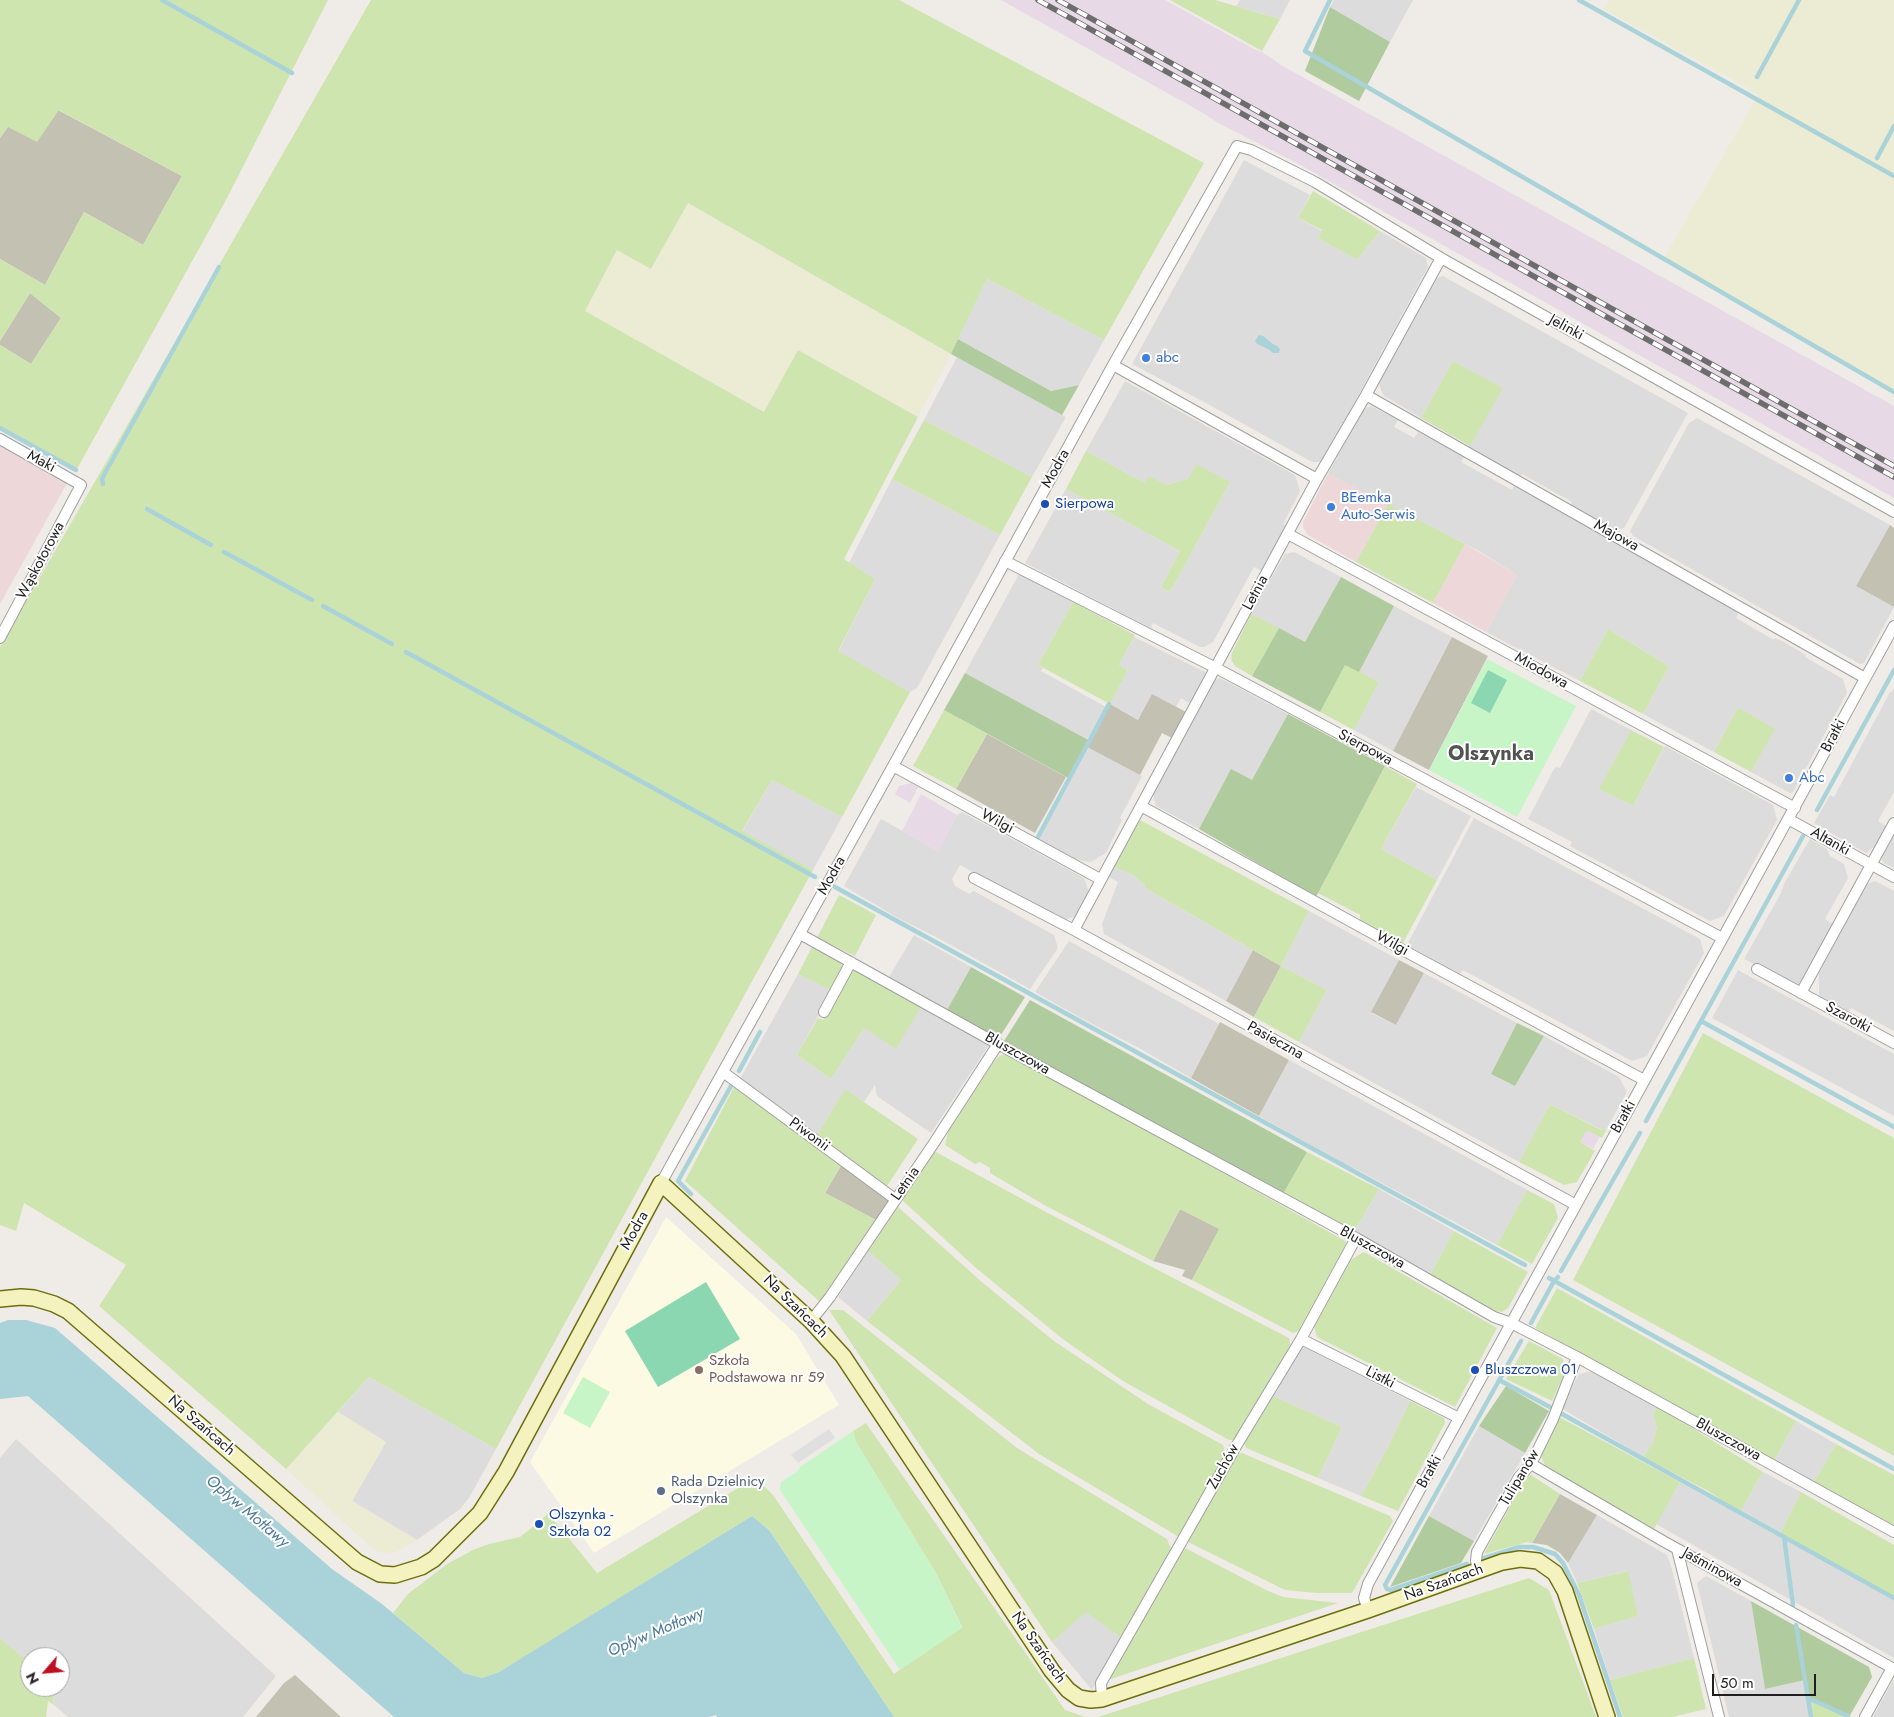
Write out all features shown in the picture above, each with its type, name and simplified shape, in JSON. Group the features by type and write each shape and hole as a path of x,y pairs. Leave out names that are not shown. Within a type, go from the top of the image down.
{"street":[{"name":"Jelinki","path":"1237,146 1250,150 1315,182 1441,258 1894,512"},
{"name":"Modra","path":"395,1575 422,1567 434,1559 480,1513 506,1472 661,1183 1113,365 1237,146"},
{"name":"Letnia","path":"1074,930 1317,479 1366,395 1441,258"},
{"path":"1113,365 1317,479"},
{"name":"Majowa","path":"1366,395 1865,678"},
{"name":"Maki","path":"0,439 81,485"},
{"name":"Wąskotorowa","path":"0,638 81,485"},
{"name":"Miodowa","path":"1288,534 1795,808"},
{"name":"Sierpowa","path":"1005,561 1216,668 1722,938"},
{"name":"Bratki","path":"1368,1610 1364,1598 1368,1584 1894,626"},
{"name":"Wilgi","path":"893,766 1100,879"},
{"name":"Wilgi","path":"1142,806 1402,950 1644,1080"},
{"name":"Altanki","path":"1788,819 1894,877"},
{"path":"1801,993 1894,824"},
{"name":"Pasieczna","path":"974,878 1074,930 1576,1205"},
{"name":"Bluszczowa","path":"800,934 998,1044 1356,1238 1494,1317 1511,1323 1577,1357 1894,1532"},
{"path":"824,1012 851,962"},
{"name":"Szarotki","path":"1757,969 1894,1043"},
{"name":"Letnia","path":"810,1321 830,1297 998,1044"},
{"name":"Piwonii","path":"723,1072 895,1199"},
{"name":"Na Szańcach","path":"661,1183 810,1321 843,1356 1052,1671 1068,1690 1080,1698 1102,1699 1368,1610 1502,1562 1520,1559 1538,1560 1555,1573 1564,1591 1607,1717"},
{"name":"Zuchów","path":"1102,1699 1100,1688 1102,1683 1235,1448 1301,1339 1356,1238"},
{"name":"Na Szańcach","path":"0,1299 34,1298 54,1304 68,1311 356,1562 380,1574 395,1575"},
{"name":"Listki","path":"1301,1339 1459,1418"},
{"name":"Tulipanów","path":"1478,1571 1477,1552 1519,1477 1531,1464 1553,1419 1577,1357"},
{"name":"Jaśminowa","path":"1531,1464 1677,1549 1893,1669"},
{"path":"1677,1549 1719,1717"},
{"path":"1865,1717 1893,1669"}],"shaded area":[{"path":"1001,0 1165,0 1262,52 1281,65 1894,406 1894,498 1295,162 1220,124"},
{"path":"1240,0 1290,0 1280,19 1236,6"},
{"path":"1334,0 1413,0 1390,42 1330,7"},
{"path":"58,110 182,176 143,245 84,212 45,285 0,259 0,138 8,127"},
{"path":"1244,160 1310,195 1298,218 1322,231 1318,238 1357,260 1380,231 1426,258 1428,267 1322,462 1312,462 1132,364"},
{"path":"1443,276 1688,413 1624,528 1615,531 1570,506 1572,502 1522,474 1520,477 1468,448 1502,388 1453,361 1421,418 1383,395 1378,381 1433,279"},
{"path":"987,279 1104,340 1079,385 1051,391 958,339"},
{"path":"30,293 61,318 31,364 0,345 0,341"},
{"path":"957,357 1066,417 1032,477 924,420"},
{"path":"1125,381 1295,475 1300,491 1283,524 1288,527 1264,572 1254,567 1213,642 1204,647 1200,647 1153,623 1151,628 1025,563 1066,489 1180,551 1161,587 1170,592 1230,482 1188,479 1166,485 1145,483 1086,451"},
{"path":"1371,406 1398,420 1394,427 1414,438 1418,432 1464,457 1461,462 1512,490 1514,486 1739,611 1736,618 1774,640 1775,638 1784,642 1806,655 1805,657 1843,679 1847,693 1793,792 1790,793 1751,772 1774,729 1738,707 1714,752 1643,714 1669,666 1608,629 1580,681 1486,632 1517,575 1479,551 1328,474 1363,409"},
{"path":"1697,418 1890,525 1856,586 1894,607 1864,663 1860,664 1633,536 1630,531 1689,423"},
{"path":"0,441 12,448 15,454 67,483 0,604"},
{"path":"1328,474 1388,504 1356,562 1308,535 1303,527 1303,522"},
{"path":"892,479 1000,535 917,688 910,692 838,652 875,579 849,563"},
{"path":"1890,525 1894,528 1894,607 1856,586"},
{"path":"1465,544 1517,575 1486,632 1433,603"},
{"path":"1294,552 1341,577 1305,643 1251,614 1285,554"},
{"path":"1019,574 1073,602 1038,665 1043,668 1041,671 1106,707 1087,740 965,673"},
{"path":"1394,606 1452,637 1393,751 1354,730 1379,682 1359,672"},
{"path":"1134,637 1205,672 1204,680 1191,704 1181,698 1176,707 1152,695 1139,720 1110,704 1128,670 1119,665"},
{"path":"1452,637 1488,656 1429,770 1393,751"},
{"path":"1220,678 1288,714 1252,781 1231,770 1199,829 1156,806 1153,794 1213,681"},
{"path":"1894,688 1894,792 1878,821 1886,826 1875,846 1866,853 1814,823 1830,795 1834,797 1890,692"},
{"path":"1152,694 1186,712 1172,738 1162,733 1140,775 1087,747 1110,704 1138,720"},
{"path":"1591,709 1631,730 1600,789 1633,806 1665,746 1773,805 1777,820 1724,916 1710,921 1570,846 1572,842 1528,819 1553,771 1556,767 1560,768"},
{"path":"987,734 1066,777 1035,833 956,789"},
{"path":"1087,747 1142,776 1120,818 1122,820 1106,853 1091,862 1076,860 1038,839"},
{"path":"772,780 842,817 813,870 742,832"},
{"path":"911,783 918,787 910,803 895,794 899,786"},
{"path":"1416,787 1471,816 1437,880 1381,849"},
{"path":"921,794 957,815 938,851 902,831"},
{"path":"962,812 1084,878 1089,892 1077,916 1063,920 960,865 952,879 955,886 969,894 974,891 1054,935 1058,948 1030,989 898,918 844,886 881,819 938,851 957,815"},
{"path":"1474,818 1700,939 1704,953 1647,1056 1632,1061 1463,970 1460,974 1407,945"},
{"path":"1894,834 1894,868 1884,863 1881,858"},
{"path":"1810,839 1827,849 1830,856 1844,864 1848,878 1825,919 1835,925 1802,982 1796,985 1744,959"},
{"path":"1114,867 1133,875 1145,885 1145,888 1253,950 1226,1001 1104,934 1102,924 1118,882 1109,877"},
{"path":"1875,881 1894,891 1894,1031 1851,1008 1848,1013 1819,998 1819,973 1867,884"},
{"path":"1309,911 1399,960 1371,1013 1396,1025 1424,973 1517,1023 1491,1074 1515,1086 1544,1036 1619,1077 1627,1092 1607,1128 1602,1130 1550,1104 1519,1162 1299,1042 1327,990 1281,966"},
{"path":"914,935 971,967 947,1010 889,977"},
{"path":"1069,941 1219,1024 1191,1078 1035,992"},
{"path":"1253,950 1281,966 1254,1017 1226,1001"},
{"path":"1399,960 1424,973 1396,1025 1371,1012"},
{"path":"1738,970 1894,1054 1894,1116 1712,1018"},
{"path":"798,974 832,991 797,1055 831,1079 864,1028 922,1005 989,1045 931,1133 877,1096 875,1085 864,1102 845,1090 817,1135 740,1079"},
{"path":"1220,1022 1289,1060 1259,1116 1191,1078"},
{"path":"1289,1060 1527,1190 1497,1245 1353,1169 1259,1116"},
{"path":"1587,1129 1600,1136 1593,1149 1580,1142"},
{"path":"842,1164 890,1199 876,1220 825,1193"},
{"path":"1379,1189 1454,1231 1430,1275 1353,1233"},
{"path":"1180,1209 1220,1229 1192,1280 1182,1276 1185,1270 1153,1261"},
{"name":"Szkoła Podstawowa nr 59","path":"666,1217 796,1334 839,1405 594,1553 530,1462"},
{"path":"868,1251 901,1280 867,1321 838,1297"},
{"path":"1301,1346 1410,1401 1389,1445 1361,1496 1318,1478 1342,1427 1273,1396"},
{"path":"1593,1371 1657,1406 1653,1415 1657,1428 1652,1444 1643,1457 1561,1408 1579,1374"},
{"path":"369,1377 496,1449 469,1498 460,1509 417,1540 352,1501 386,1442 338,1412"},
{"path":"1796,1421 1836,1444 1814,1482 1774,1461"},
{"path":"1479,1426 1525,1453 1474,1541 1429,1516"},
{"path":"829,1429 835,1438 798,1463 791,1455"},
{"path":"16,1439 276,1676 243,1717 68,1717 54,1705 53,1697 70,1697 70,1647 20,1647 20,1655 0,1638 0,1458"},
{"path":"1763,1472 1801,1492 1780,1534 1740,1512"},
{"path":"1680,1482 1894,1600 1894,1658 1656,1524"},
{"path":"1560,1494 1597,1515 1568,1563 1560,1553 1547,1545 1532,1543"},
{"path":"1597,1515 1667,1555 1694,1658 1610,1680 1594,1629 1638,1616 1627,1571 1577,1583 1568,1563"},
{"path":"1706,1576 1751,1601 1765,1689 1805,1680 1812,1717 1729,1717 1697,1583"},
{"path":"1086,1611 1121,1638 1092,1690 1052,1642"},
{"path":"295,1675 341,1717 256,1717 284,1683"},
{"path":"1894,1679 1894,1717 1873,1717 1892,1682"}],"green space":[{"path":"0,0 328,0 226,200 77,469 0,427 0,345 31,364 61,318 30,293 0,341 0,259 45,285 84,212 143,245 182,176 59,110 37,142 8,127 0,138"},
{"path":"371,0 899,0 1204,163 1104,340 987,279 951,354 688,203 651,269 617,250 585,311 764,412 798,350 918,417 844,559 875,579 838,651 910,692 842,817 772,780 742,831 813,870 496,1449 369,1377 286,1469 99,1306 126,1265 24,1203 16,1231 0,1225 0,647"},
{"path":"1170,0 1215,0 1280,19 1262,51"},
{"path":"1609,0 1894,0 1894,393 1664,258 1759,94 1604,9"},
{"path":"1330,7 1390,42 1359,101 1305,71"},
{"path":"1313,191 1380,231 1357,260 1318,238 1322,230 1298,218"},
{"path":"687,203 951,354 918,417 798,350 765,412 585,311 618,250 652,269"},
{"path":"958,339 1051,391 1079,385 1062,415 951,354"},
{"path":"1453,361 1503,388 1470,446 1421,418"},
{"path":"924,420 1032,477 1000,535 892,479"},
{"path":"1086,451 1145,483 1149,476 1166,485 1188,479 1196,464 1230,482 1170,592 1161,587 1180,551 1066,489"},
{"path":"1388,504 1465,544 1433,603 1356,562"},
{"path":"1341,577 1394,606 1359,672 1345,665 1320,712 1252,676 1279,628 1305,642"},
{"path":"1073,602 1135,635 1119,665 1128,670 1110,704 1038,665"},
{"path":"1251,614 1279,628 1252,676 1235,666 1231,659 1232,653"},
{"path":"1608,629 1669,666 1643,714 1580,681"},
{"path":"1487,659 1576,706 1517,817 1429,770"},
{"path":"1345,664 1379,682 1354,730 1320,712"},
{"path":"1488,670 1507,680 1490,713 1471,703"},
{"path":"965,673 1090,741 1070,779 944,710"},
{"path":"1738,707 1775,729 1751,772 1714,752"},
{"path":"944,710 987,734 956,789 913,766"},
{"path":"1288,714 1385,766 1316,897 1199,829 1231,769 1252,780"},
{"path":"1631,730 1664,747 1633,806 1599,789"},
{"path":"1385,766 1417,784 1381,849 1437,880 1403,943 1360,920 1360,915 1318,893"},
{"path":"1140,820 1309,911 1281,966 1145,888 1145,885 1133,875 1114,867"},
{"path":"839,895 876,915 855,956 817,938"},
{"path":"813,945 839,959 843,968 832,991 798,974"},
{"path":"852,966 922,1005 896,1049 864,1028 831,1079 797,1055 818,1018 823,1020"},
{"path":"1281,966 1327,990 1299,1042 1254,1017"},
{"path":"971,967 1025,997 999,1038 947,1010"},
{"path":"1030,1000 1307,1152 1283,1194 1004,1041"},
{"path":"1517,1023 1544,1036 1515,1086 1491,1074"},
{"path":"1703,1033 1894,1138 1894,1456 1573,1280"},
{"path":"1007,1054 1347,1242 1299,1331 1293,1333 1192,1280 1219,1229 1180,1209 1153,1261 1046,1206 990,1173 990,1168 980,1162 975,1164 945,1145 948,1132 995,1060 1001,1055"},
{"path":"735,1085 842,1164 825,1193 876,1220 820,1302 685,1181"},
{"path":"845,1089 918,1139 887,1186 817,1135"},
{"path":"1550,1104 1601,1130 1607,1128 1602,1138 1587,1130 1580,1142 1595,1151 1577,1182 1564,1185 1519,1162"},
{"path":"934,1151 1046,1212 1289,1338 1291,1347 1235,1440 1229,1440 1123,1381 1064,1340 976,1268 902,1200"},
{"path":"1307,1152 1379,1189 1353,1233 1283,1194"},
{"path":"1527,1190 1554,1204 1558,1218 1532,1264 1497,1245"},
{"path":"898,1207 983,1283 1054,1341 1148,1404 1223,1445 1226,1456 1179,1537 1039,1454 867,1321 901,1280 868,1251"},
{"path":"1454,1231 1528,1272 1508,1308 1502,1312 1495,1311 1430,1275"},
{"path":"1364,1252 1497,1328 1455,1407 1317,1337 1313,1323 1350,1260"},
{"path":"706,1282 740,1339 658,1387 625,1331"},
{"path":"1557,1288 1796,1421 1774,1461 1535,1328"},
{"path":"829,1310 843,1310 1017,1448 1167,1539 1172,1551 1121,1638 1086,1612 1052,1642"},
{"path":"1529,1341 1563,1359 1565,1372 1552,1401 1506,1379"},
{"path":"583,1377 610,1392 590,1428 563,1413"},
{"path":"1506,1386 1549,1411 1525,1453 1479,1426"},
{"path":"1273,1396 1342,1427 1318,1478 1246,1448 1244,1443"},
{"path":"1410,1401 1444,1418 1445,1423 1398,1511 1361,1496 1389,1445"},
{"path":"1657,1406 1763,1472 1740,1512 1708,1491 1643,1457 1652,1444 1657,1428 1653,1415"},
{"path":"338,1412 386,1442 352,1501 417,1540 394,1553 374,1550 286,1469"},
{"path":"1559,1417 1680,1482 1654,1529 1546,1468 1541,1456 1547,1435"},
{"path":"866,1423 1065,1710 1085,1717 894,1717 769,1530 752,1516 499,1672 482,1678 464,1673 393,1613 408,1594 447,1564 489,1544 520,1537 534,1526 536,1529 544,1522 542,1519 548,1513 597,1573 748,1482 760,1482 773,1495 894,1674 962,1627 937,1575 856,1442 853,1431"},
{"path":"853,1431 856,1442 937,1575 962,1628 900,1670 780,1490 781,1482"},
{"path":"1836,1444 1894,1475 1894,1527 1814,1482"},
{"path":"1242,1453 1390,1516 1393,1521 1352,1593 1317,1593 1285,1590 1188,1542 1237,1454"},
{"path":"1528,1473 1560,1494 1532,1543 1527,1542 1484,1554"},
{"path":"1801,1492 1894,1545 1894,1597 1780,1534"},
{"path":"1429,1516 1474,1541 1461,1563 1390,1587"},
{"path":"1185,1548 1283,1597 1338,1603 1108,1680"},
{"path":"1628,1571 1638,1616 1594,1629 1577,1583"},
{"path":"1529,1578 1549,1590 1596,1717 1098,1717"},
{"path":"1751,1601 1869,1667 1872,1677 1849,1717 1809,1698 1805,1680 1765,1689"},
{"path":"0,1638 20,1655 20,1697 53,1697 54,1705 48,1701 46,1717 0,1717"},
{"path":"1694,1658 1706,1709 1672,1717 1623,1717 1610,1680"},
{"path":"1809,1698 1849,1717 1812,1717"}],"water":[{"path":"1259,335 1277,346 1280,349 1279,353 1273,353 1257,344 1255,341"},
{"name":"Opływ Motławy","path":"8,1320 26,1320 55,1328 332,1569 382,1604 464,1673 482,1678 499,1672 752,1516 769,1530 894,1717 717,1717 716,1715 708,1717 394,1717 28,1396 0,1399 0,1323"}],"waterway":[{"path":"162,0 292,73"},
{"path":"1330,0 1305,51 1894,392"},
{"path":"1579,0 1894,176"},
{"path":"1757,77 1799,0"},
{"path":"1877,158 1894,126"},
{"path":"103,484 102,479 105,473 219,267"},
{"path":"0,428 76,470"},
{"path":"147,509 211,545"},
{"path":"224,552 312,600"},
{"path":"323,606 392,644"},
{"path":"406,652 815,877"},
{"path":"1817,810 1894,670"},
{"path":"1038,837 1109,704"},
{"path":"1701,1021 1803,836"},
{"path":"835,887 1525,1265"},
{"path":"1646,1121 1701,1021 1894,1127"},
{"path":"739,1071 760,1032"},
{"path":"691,1194 678,1181 731,1086"},
{"path":"1561,1271 1640,1133"},
{"path":"1531,1323 1558,1277"},
{"path":"1549,1278 1894,1469"},
{"path":"1467,1564 1391,1590 1387,1589 1385,1585 1521,1341"},
{"path":"1499,1380 1550,1407"},
{"path":"1562,1414 1894,1598"},
{"path":"1784,1537 1793,1605"},
{"path":"1484,1558 1519,1547 1533,1547 1555,1554 1563,1563 1579,1595 1620,1717"},
{"path":"1796,1625 1811,1717"},
{"path":"1808,1698 1848,1716"}],"railway":[{"path":"1038,0 1894,477"},
{"path":"1058,0 1894,466"}],"place":[{"name":"abc","path":"1146,358"},
{"name":"Sierpowa","path":"1045,504"},
{"name":"BEemka Auto-Serwis","path":"1331,507"},
{"name":"Abc","path":"1789,778"},
{"name":"Szkoła Podstawowa nr 59","path":"699,1370"},
{"name":"Bluszczowa 01","path":"1475,1370"},
{"name":"Rada Dzielnicy Olszynka","path":"661,1491"},
{"name":"Olszynka - Szkoła 02","path":"539,1524"}],"district":[{"name":"Olszynka","path":"1491,755"}]}
